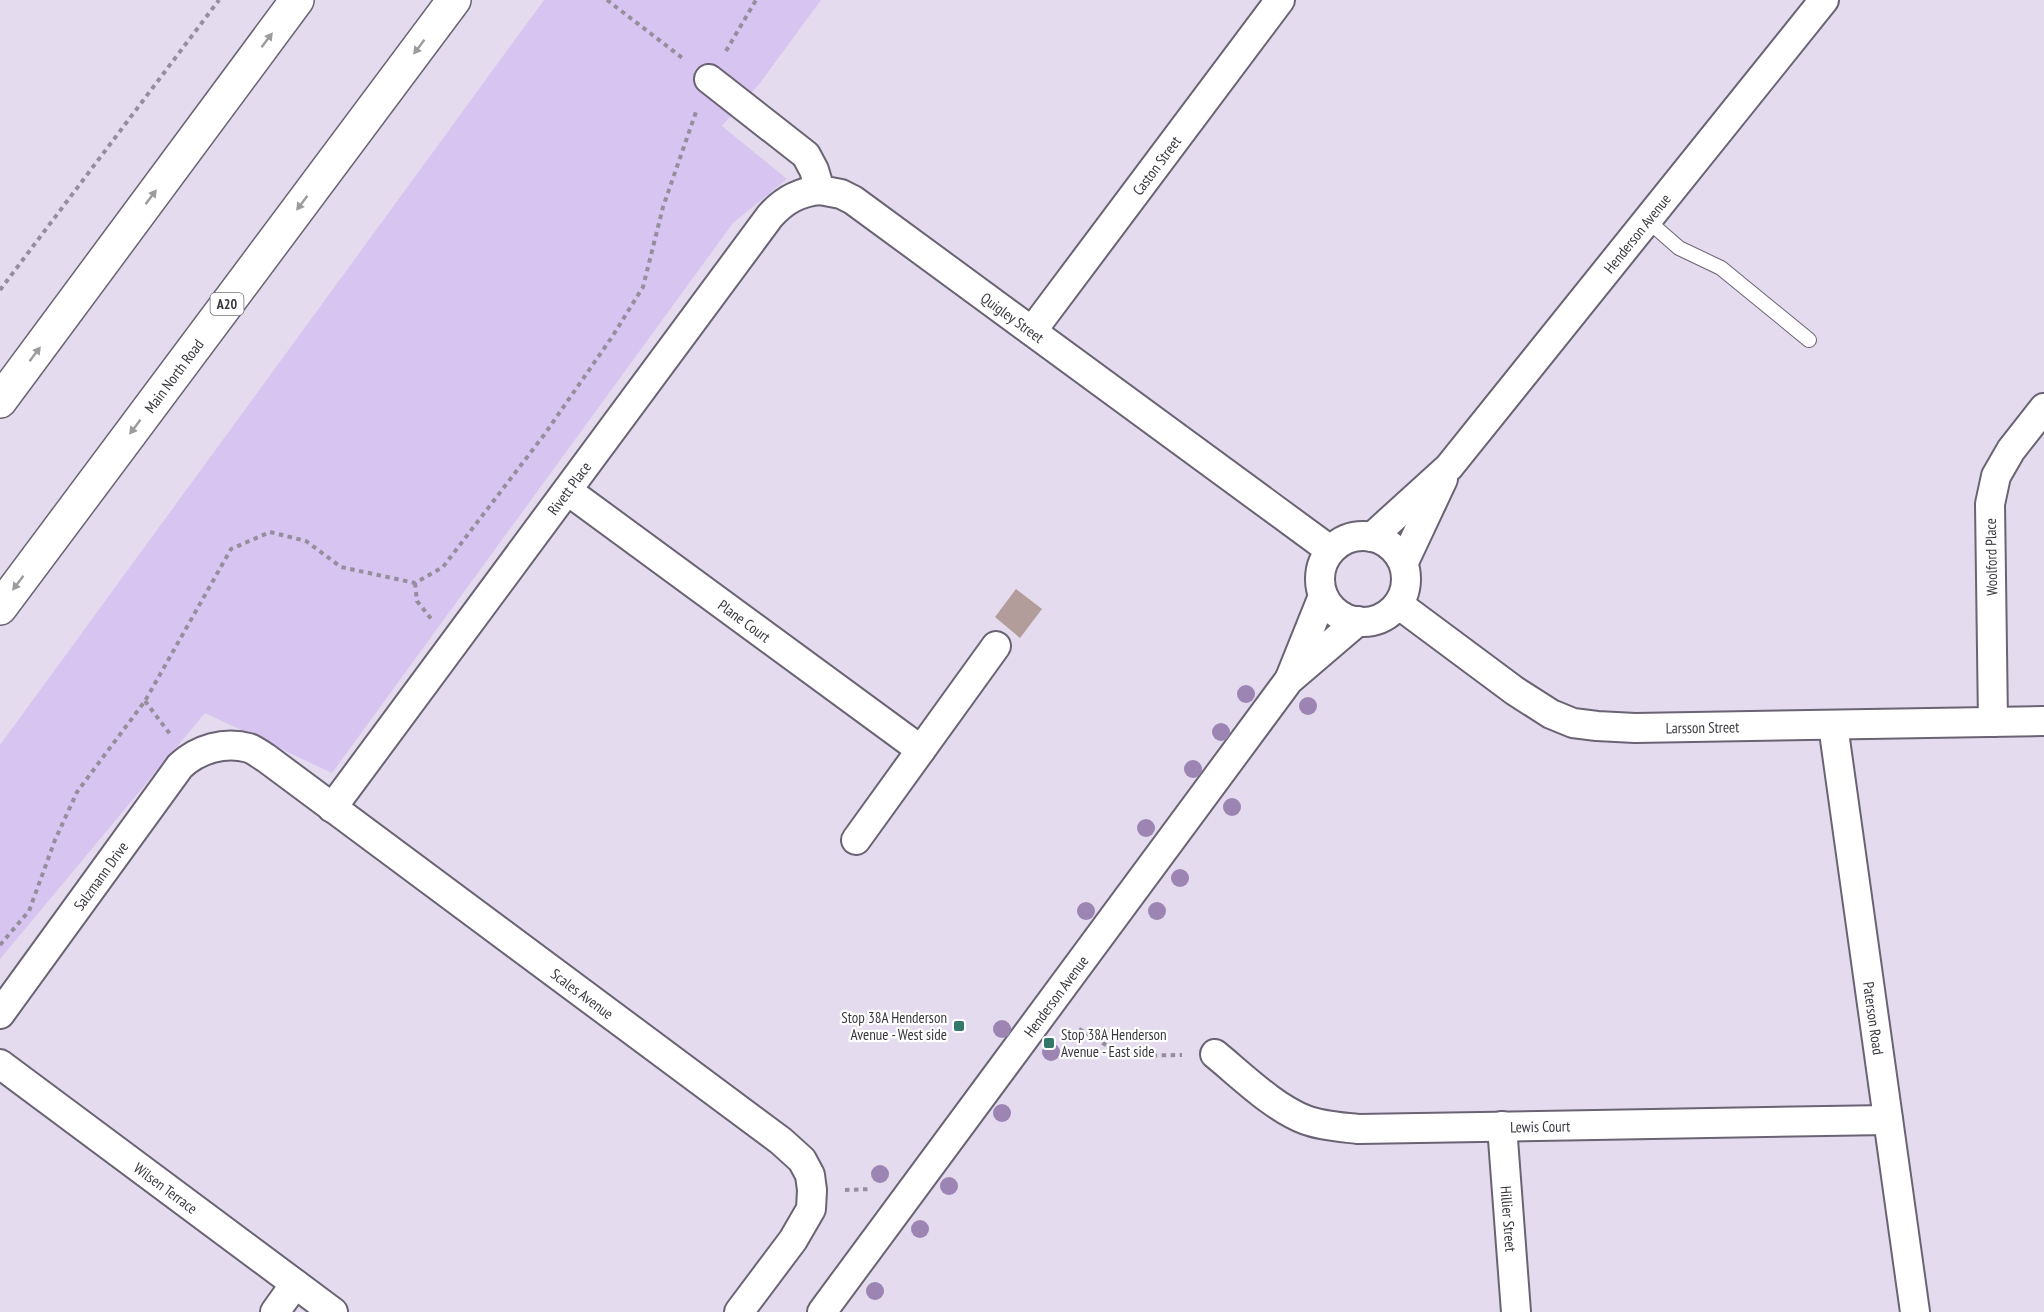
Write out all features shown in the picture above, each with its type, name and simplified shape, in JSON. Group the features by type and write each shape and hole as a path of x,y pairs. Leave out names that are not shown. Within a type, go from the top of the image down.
{"highway":[{"path":"0,400 297,0"},
{"name":"Main North Road","path":"0,608 453,0"}],"street":[{"name":"Henderson Avenue","path":"1372,537 1449,466 1824,0"},
{"name":"Caston Street","path":"1032,331 1267,5"},
{"path":"709,79 806,155 814,170 820,190"},
{"name":"Quigley Street","path":"820,190 841,194 853,200 1330,550"},
{"name":"Rivett Place","path":"332,808 777,208 793,196 807,191 820,190"},
{"name":"Woolford Place","path":"1993,722 1990,504 1996,476 2029,425 2044,408"},
{"name":"Henderson Avenue","path":"1404,562 1449,466"},
{"name":"Plane Court","path":"568,490 921,750"},
{"path":"1364,535 1380,538 1395,548 1404,562 1407,582 1403,597 1395,610 1380,620 1364,623 1339,616 1332,610 1323,597 1319,579 1322,563 1330,550 1345,539 1364,535"},
{"name":"Henderson Avenue","path":"1289,680 1323,597"},
{"name":"Larsson Street","path":"1398,604 1515,691 1551,714 1573,723 1635,728 2044,722"},
{"name":"Henderson Avenue","path":"822,1312 1289,680 1358,621"},
{"path":"856,840 996,646"},
{"name":"Paterson Road","path":"1833,725 1915,1312"},
{"name":"Scales Avenue","path":"210,748 230,746 249,748 266,758 781,1141 802,1160 810,1175 811,1209 793,1240 739,1312"},
{"name":"Salzmann Drive","path":"0,1014 180,766 194,754 210,748"},
{"name":"Lewis Court","path":"1215,1054 1287,1111 1308,1121 1358,1129 1888,1120"},
{"name":"Wilsen Terrace","path":"0,1064 333,1312"},
{"name":"Hillier Street","path":"1502,1126 1516,1312"},
{"path":"275,1312 296,1284"}],"lane":[{"path":"1647,220 1679,248 1721,268 1809,340"}],"path":[{"path":"0,290 219,0"},
{"path":"607,0 709,79"},
{"path":"0,945 29,911 55,840 77,792 145,701 231,549 270,532 306,541 341,567 415,583 442,567 544,435 612,337 643,287 663,207 690,123 709,79 756,0"},
{"path":"415,583 417,601 435,624"},
{"path":"145,701 176,742"},
{"path":"1079,1029 1125,1056 1215,1054"},
{"path":"841,1190 873,1189"}],"shaded area":[{"path":"544,0 821,0 760,83 722,126 787,179 733,223 332,773 205,713 0,959 0,745"}],"building":[{"path":"1016,589 1042,609 1020,638 995,617"}],"place":[{"name":"Stop 38A Henderson Avenue - West side","path":"959,1026"},
{"name":"Stop 38A Henderson Avenue - East side","path":"1049,1043"}]}
